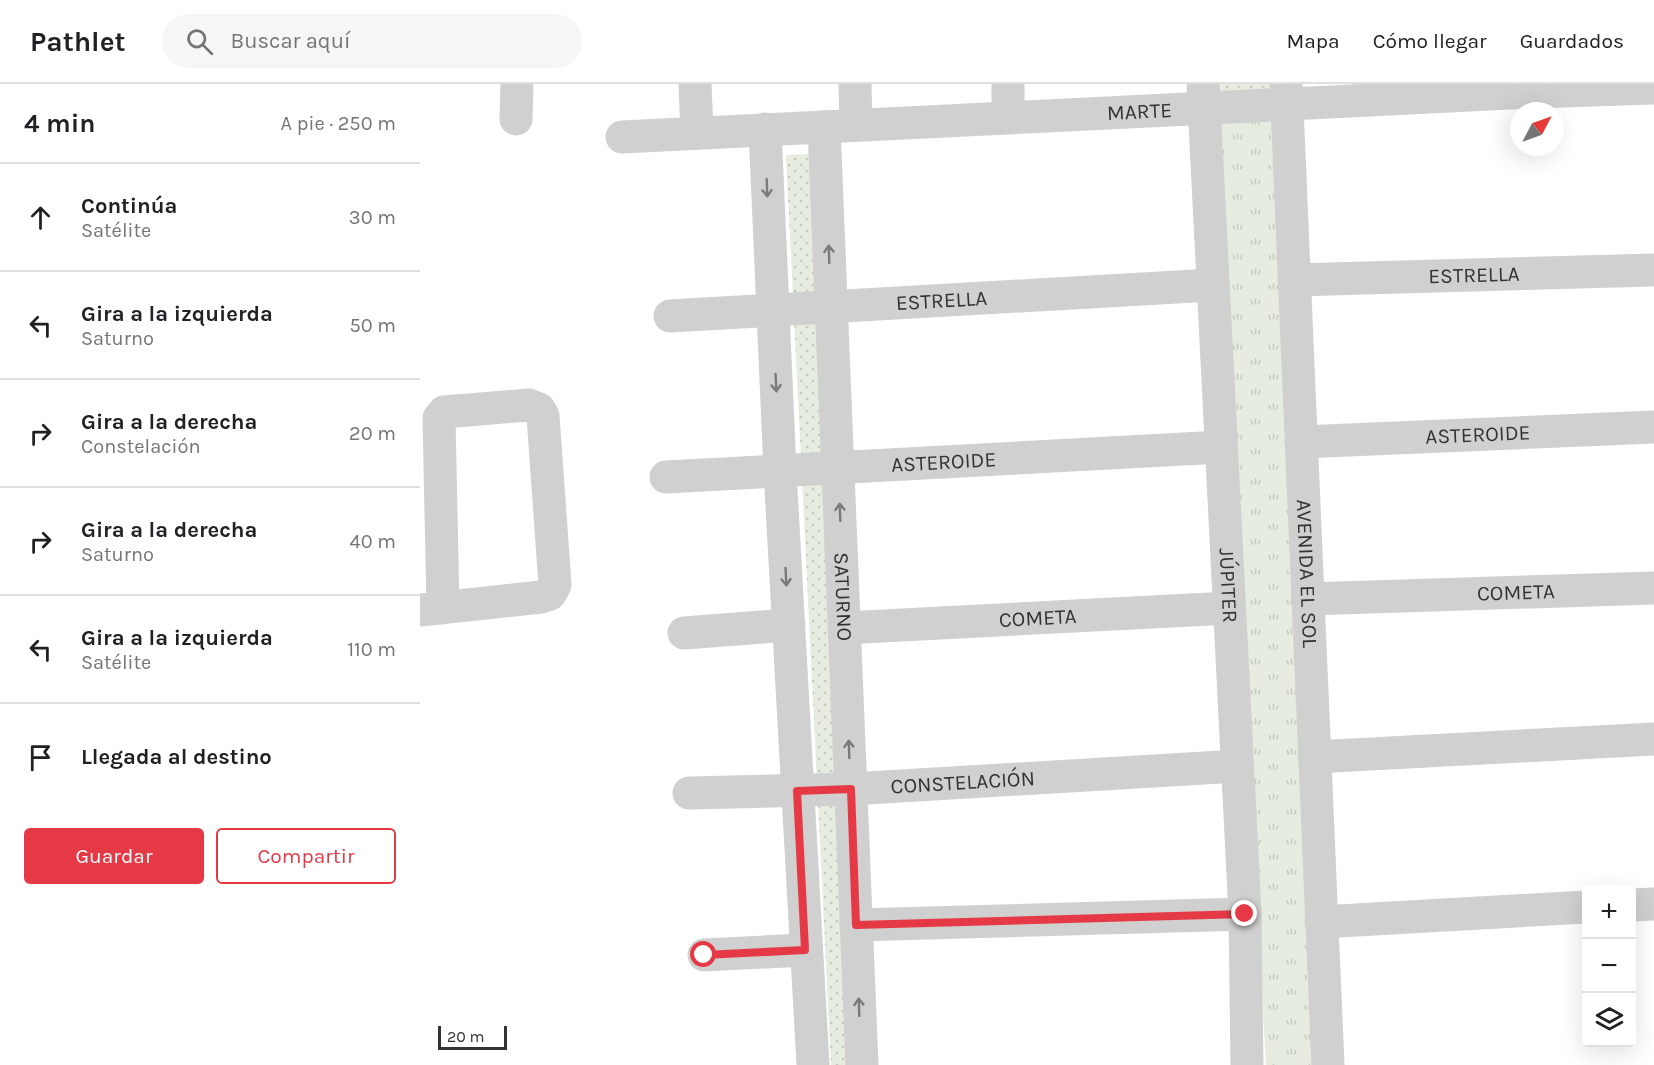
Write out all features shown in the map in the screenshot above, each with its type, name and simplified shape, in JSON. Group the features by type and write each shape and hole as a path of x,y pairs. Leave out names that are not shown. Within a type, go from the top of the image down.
{"street":[{"path":"516,119 517,84"},
{"path":"695,84 697,133"},
{"path":"855,84 856,125"},
{"path":"1008,84 1008,117"},
{"name":"MARTE","path":"622,136 1008,117 1191,96 1533,88 1654,88"},
{"name":"AVENIDA EL SOL","path":"1286,94 1328,1065"},
{"name":"JÚPITER","path":"1191,96 1212,285 1245,914 1247,1065"},
{"name":"SATURNO","path":"824,127 862,1065"},
{"path":"765,129 780,471 813,1065"},
{"name":"ESTRELLA","path":"1294,280 1654,270"},
{"name":"ESTRELLA","path":"670,316 1212,285"},
{"path":"530,405 539,410 543,416 555,585 550,594 541,597 431,609 439,418 444,412 530,405"},
{"name":"ASTEROIDE","path":"1301,442 1654,427"},
{"name":"ASTEROIDE","path":"666,477 1221,447"},
{"name":"COMETA","path":"1308,599 1654,588"},
{"name":"COMETA","path":"844,628 1229,608"},
{"path":"684,633 789,625"},
{"path":"1314,757 1654,739"},
{"name":"CONSTELACIÓN","path":"688,793 851,789 1237,766"},
{"path":"1636,905 1654,904"},
{"path":"1321,922 1582,907"},
{"path":"856,925 1245,914"},
{"path":"704,955 805,950"}],"green space":[{"path":"1211,84 1283,84 1212,110"},
{"path":"1212,110 1271,110 1315,1065 1266,1065"},
{"path":"809,154 855,1065 831,1065 786,155"}],"route":[{"path":"704,955 805,950 797,791 851,789 856,925 1245,914"}]}
